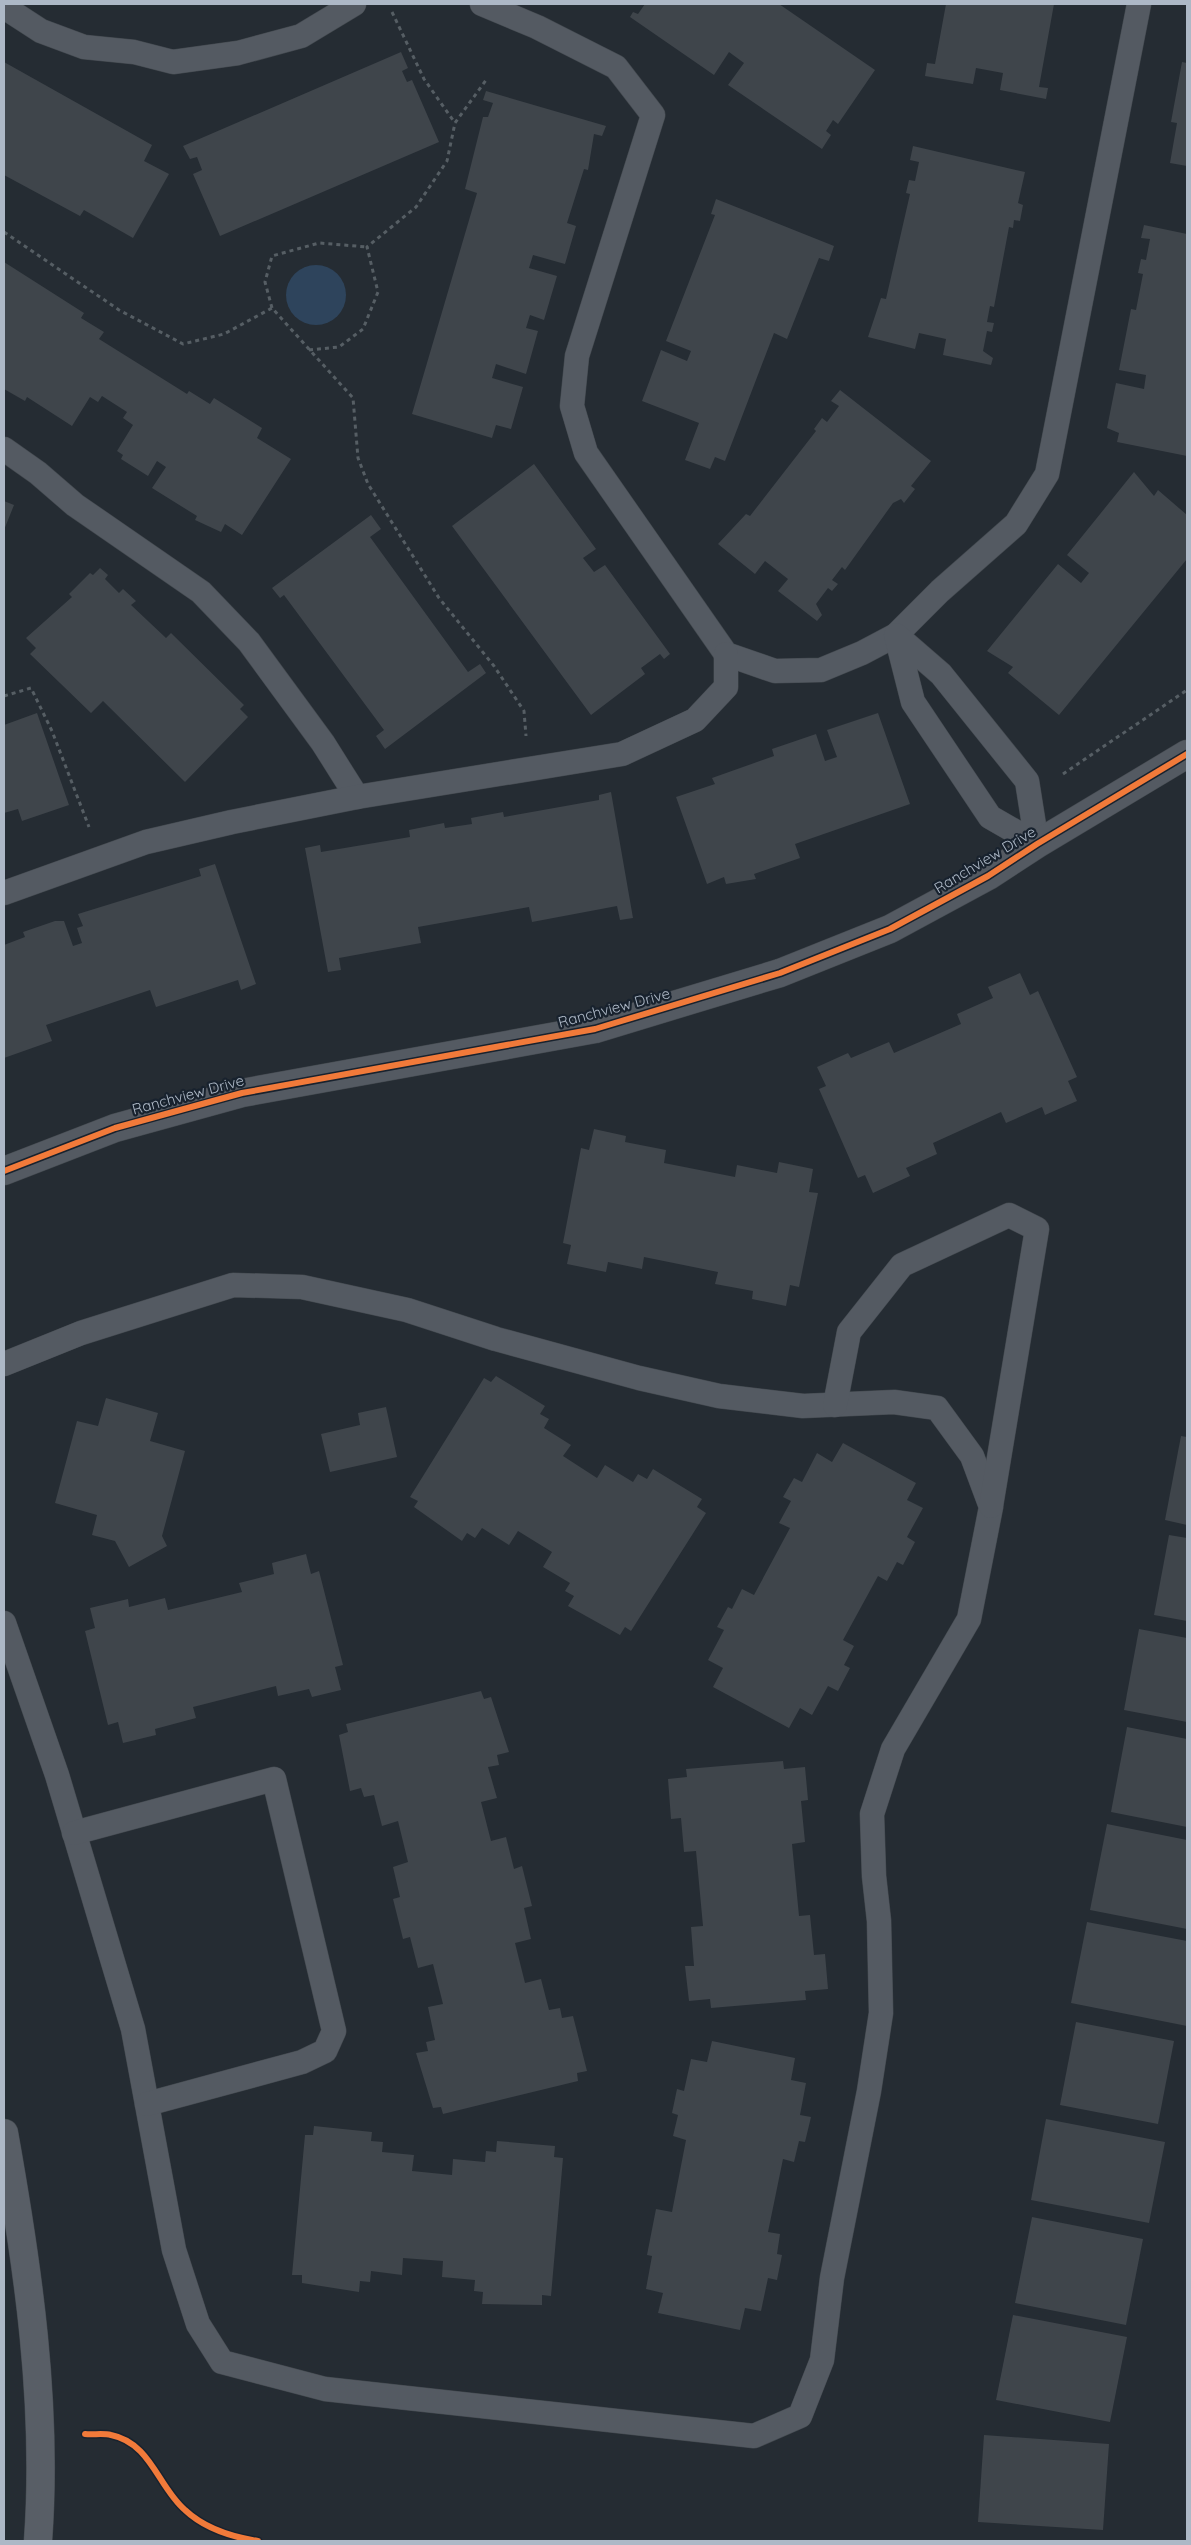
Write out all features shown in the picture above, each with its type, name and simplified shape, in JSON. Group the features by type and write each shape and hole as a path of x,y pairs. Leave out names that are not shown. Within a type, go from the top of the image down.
{"main road":[{"path":"4,2133 16,2199 37,2363 40,2510 38,2541"}],"street":[{"name":"Ranchview Drive","path":"4,1171 115,1128 242,1093 595,1029 780,973 890,929 988,876 1037,844 1187,754"}],"lane":[{"path":"4,7 41,31 84,47 134,52 173,62 238,54 301,36 354,4"},
{"path":"4,893 146,842 357,797 622,754 695,720 726,687 726,654 586,453 572,406 577,356 654,116 616,67 537,27 482,4"},
{"path":"726,654 775,672 821,670 862,653 896,635 940,591 1016,524 1048,474 1139,4"},
{"path":"4,449 38,473 75,505 201,592 249,642 324,743 357,797"},
{"path":"896,635 913,702 990,817 1037,844"},
{"path":"896,635 941,674 1027,782 1037,844"},
{"path":"4,1623 74,1833 133,2029 174,2250 198,2324 222,2362 325,2389 754,2436 800,2416 822,2360 832,2278 869,2091 881,2013 879,1921 874,1876 872,1814 893,1749 969,1619 991,1507 1037,1230 1009,1215 902,1265 849,1332 835,1405"},
{"path":"4,1364 82,1333 233,1285 302,1287 407,1310 544,1352 639,1378 719,1396 804,1406 894,1402 937,1408 972,1456 991,1507"},
{"path":"74,1833 274,1779 334,2031 325,2051 302,2062 146,2104"}],"path":[{"path":"392,12 424,79 455,123"},
{"path":"486,80 455,123 447,161 416,207 367,247 319,243 272,256 266,282 272,308 353,398 358,458 368,484 439,598 494,666 524,711 528,769"},
{"path":"4,232 119,310 183,344 224,334 272,308"},
{"path":"309,350 339,347 363,329 378,292 367,247"},
{"path":"4,696 31,688 52,732 102,857"},
{"path":"1062,774 1187,690"}],"water":[{"path":"310,265 322,265 333,270 341,278 346,289 344,307 333,320 322,325 310,325 299,320 291,312 286,301 286,289 291,278 299,270"}],"building":[{"path":"645,4 779,4 875,70 838,124 833,120 826,131 831,135 822,149 728,85 744,63 729,52 714,75 630,17 633,12 638,14"},
{"path":"946,4 1054,4 1039,87 1048,88 1046,99 1000,90 1003,73 976,68 973,84 925,76 927,63 935,64"},
{"path":"401,52 408,68 402,71 407,82 412,80 439,142 220,236 193,174 202,170 197,157 190,159 183,146"},
{"path":"4,62 152,145 144,161 169,174 133,238 84,210 80,216 4,175"},
{"path":"1182,62 1187,63 1187,166 1170,163 1177,123 1171,122"},
{"path":"486,91 606,126 602,136 594,134 588,170 584,169 567,223 576,226 565,264 533,255 529,268 557,276 544,320 530,315 526,328 538,331 526,374 496,364 492,378 523,387 511,429 496,425 492,438 412,414 477,193 465,189 483,117 488,117 493,103 483,100"},
{"path":"913,146 1025,172 1018,203 1023,205 1020,221 1014,220 1013,228 1009,227 994,307 990,306 987,322 994,323 992,332 987,331 983,351 993,358 991,365 943,355 946,339 919,333 915,349 868,337 881,298 886,299 910,194 906,193 909,180 915,181 919,162 910,160"},
{"path":"716,199 834,246 829,261 819,258 787,339 774,333 725,461 715,457 710,469 685,460 699,423 642,401 661,350 687,361 691,351 666,341 715,215 711,214"},
{"path":"1144,225 1187,234 1187,456 1117,442 1119,433 1107,428 1116,383 1144,389 1146,375 1119,370 1131,309 1136,310 1143,274 1138,273 1141,259 1146,260 1150,239 1141,238"},
{"path":"4,262 84,313 81,318 104,332 99,339 187,394 189,391 210,404 214,398 262,428 257,438 291,459 242,535 225,524 221,532 195,520 197,516 152,488 166,467 157,461 148,476 121,459 123,455 117,451 133,425 123,418 127,412 102,396 98,402 90,397 72,426 27,397 25,401 4,389"},
{"path":"840,390 931,461 911,486 915,489 904,503 901,499 893,503 845,570 842,567 832,580 838,584 832,591 828,588 816,604 822,615 817,621 778,591 788,579 765,561 755,574 718,544 746,514 750,516 816,431 814,429 822,418 827,422 839,406 831,401"},
{"path":"534,464 596,549 583,558 594,572 605,565 670,654 664,659 660,654 641,668 645,674 591,715 452,526"},
{"path":"1134,472 1154,496 1158,490 1187,515 1187,559 1059,715 1008,673 1013,667 987,651 1058,564 1081,583 1089,573 1067,555"},
{"path":"4,501 14,505 4,530"},
{"path":"371,515 381,529 370,537 468,672 480,664 486,673 385,749 376,736 384,730 284,595 280,598 272,588"},
{"path":"100,568 108,575 105,579 119,593 123,589 136,601 131,605 166,638 171,633 244,705 240,709 248,717 185,782 103,701 91,713 30,654 36,648 26,638 72,597 69,594 90,573 93,575"},
{"path":"37,713 69,805 22,821 18,809 4,813 4,725"},
{"path":"878,713 910,804 795,844 800,858 754,874 756,879 726,884 724,877 707,884 676,797 715,784 712,778 774,756 772,749 816,734 825,761 837,757 827,730"},
{"path":"611,792 633,918 620,920 617,906 532,922 529,907 418,927 421,943 339,958 341,970 328,972 305,848 320,845 321,852 410,837 409,830 444,823 445,828 472,824 471,818 503,812 504,817 599,800 599,795"},
{"path":"215,864 256,984 241,990 238,980 156,1007 150,990 46,1025 52,1041 4,1058 4,945 25,937 23,932 55,921 64,921 73,946 82,943 77,928 83,926 78,914 201,876 199,869"},
{"path":"1020,973 1030,995 1038,991 1077,1077 1068,1081 1077,1101 1045,1115 1042,1107 1006,1123 1001,1112 933,1143 937,1154 906,1168 910,1176 873,1193 865,1175 858,1178 819,1089 826,1086 817,1067 848,1053 851,1058 889,1042 894,1053 961,1024 957,1014 993,998 988,987"},
{"path":"594,1129 626,1136 625,1142 666,1150 664,1163 735,1177 737,1165 777,1173 779,1162 813,1169 809,1192 818,1193 799,1287 790,1285 786,1306 752,1299 753,1291 715,1284 718,1272 644,1257 642,1269 608,1262 606,1272 567,1264 571,1245 563,1243 581,1148 589,1150"},
{"path":"496,1376 545,1406 540,1414 549,1419 544,1428 571,1445 563,1456 597,1478 605,1465 633,1482 638,1474 647,1479 653,1469 702,1499 697,1507 706,1513 631,1631 625,1627 620,1635 568,1606 574,1596 565,1591 570,1583 543,1567 552,1552 518,1531 509,1545 482,1528 475,1538 467,1533 462,1541 414,1507 418,1501 410,1497 484,1378 491,1382"},
{"path":"106,1398 158,1413 150,1441 185,1451 162,1536 167,1546 129,1567 115,1541 92,1535 97,1515 55,1503 77,1421 98,1426"},
{"path":"386,1407 397,1457 330,1472 321,1434 360,1425 358,1413"},
{"path":"1181,1436 1187,1437 1187,1525 1165,1520"},
{"path":"843,1443 916,1483 907,1500 923,1508 907,1537 915,1542 903,1565 897,1562 887,1581 878,1576 843,1640 854,1646 844,1665 850,1668 838,1691 828,1686 812,1715 800,1708 789,1728 713,1687 723,1668 708,1660 724,1630 717,1627 728,1607 732,1609 742,1589 754,1595 790,1528 779,1523 791,1501 783,1497 794,1478 802,1482 817,1453 832,1462"},
{"path":"1169,1535 1187,1538 1187,1621 1154,1615"},
{"path":"306,1554 311,1574 319,1571 343,1665 335,1667 341,1690 312,1697 309,1689 278,1696 276,1686 193,1707 196,1718 155,1729 156,1735 123,1743 118,1722 108,1725 85,1631 95,1628 90,1608 128,1599 129,1607 165,1598 168,1610 242,1592 239,1583 274,1574 272,1563"},
{"path":"1139,1629 1187,1638 1187,1722 1124,1710"},
{"path":"481,1691 484,1699 491,1697 509,1752 497,1755 499,1765 488,1767 497,1798 481,1802 491,1841 506,1837 514,1869 522,1866 532,1906 524,1908 531,1939 515,1943 525,1983 541,1979 549,2010 560,2008 562,2018 573,2016 587,2071 577,2073 578,2081 443,2114 441,2107 433,2108 416,2053 428,2051 426,2042 435,2040 428,2007 443,2004 433,1964 418,1968 410,1937 403,1939 393,1899 400,1897 393,1867 408,1862 398,1821 382,1826 374,1795 364,1797 361,1788 350,1791 339,1735 348,1732 346,1724"},
{"path":"1127,1727 1187,1739 1187,1827 1111,1812"},
{"path":"783,1761 784,1769 805,1767 808,1800 801,1801 805,1842 792,1844 799,1916 810,1915 814,1955 825,1954 828,1989 805,1991 806,2000 711,2008 710,1999 689,2001 685,1966 694,1966 691,1927 703,1926 696,1851 684,1852 681,1818 671,1819 668,1779 687,1777 686,1769"},
{"path":"1107,1824 1187,1840 1187,1929 1090,1910"},
{"path":"1087,1922 1187,1941 1187,2026 1071,2003"},
{"path":"1076,2022 1174,2041 1158,2124 1060,2105"},
{"path":"712,2041 795,2058 791,2080 806,2083 800,2115 811,2117 805,2142 799,2141 794,2162 783,2159 768,2232 780,2234 777,2254 782,2255 777,2280 768,2278 761,2311 745,2308 740,2330 658,2313 663,2293 646,2289 652,2256 647,2255 656,2209 672,2212 686,2140 673,2136 678,2115 672,2113 677,2089 684,2091 691,2059 707,2062"},
{"path":"1046,2119 1165,2142 1149,2223 1031,2200"},
{"path":"314,2126 372,2132 371,2141 383,2142 382,2152 414,2155 412,2171 452,2175 453,2159 485,2162 486,2151 496,2152 497,2141 555,2146 554,2157 563,2158 551,2296 542,2295 542,2305 482,2304 483,2292 474,2291 475,2280 442,2277 443,2261 403,2258 402,2275 371,2271 370,2282 360,2281 359,2292 302,2283 302,2275 292,2275 305,2135 313,2135"},
{"path":"1032,2217 1143,2239 1126,2325 1015,2303"},
{"path":"1013,2315 1127,2337 1110,2422 996,2400"},
{"path":"984,2435 1109,2444 1103,2530 978,2522"}],"cycle path":[{"path":"4,1171 115,1128 242,1093 595,1029 780,973 890,929 988,876 1037,844 1187,754"},
{"path":"85,2434 108,2434 125,2440 145,2456 176,2501 185,2510 201,2522 219,2531 258,2541"}]}
